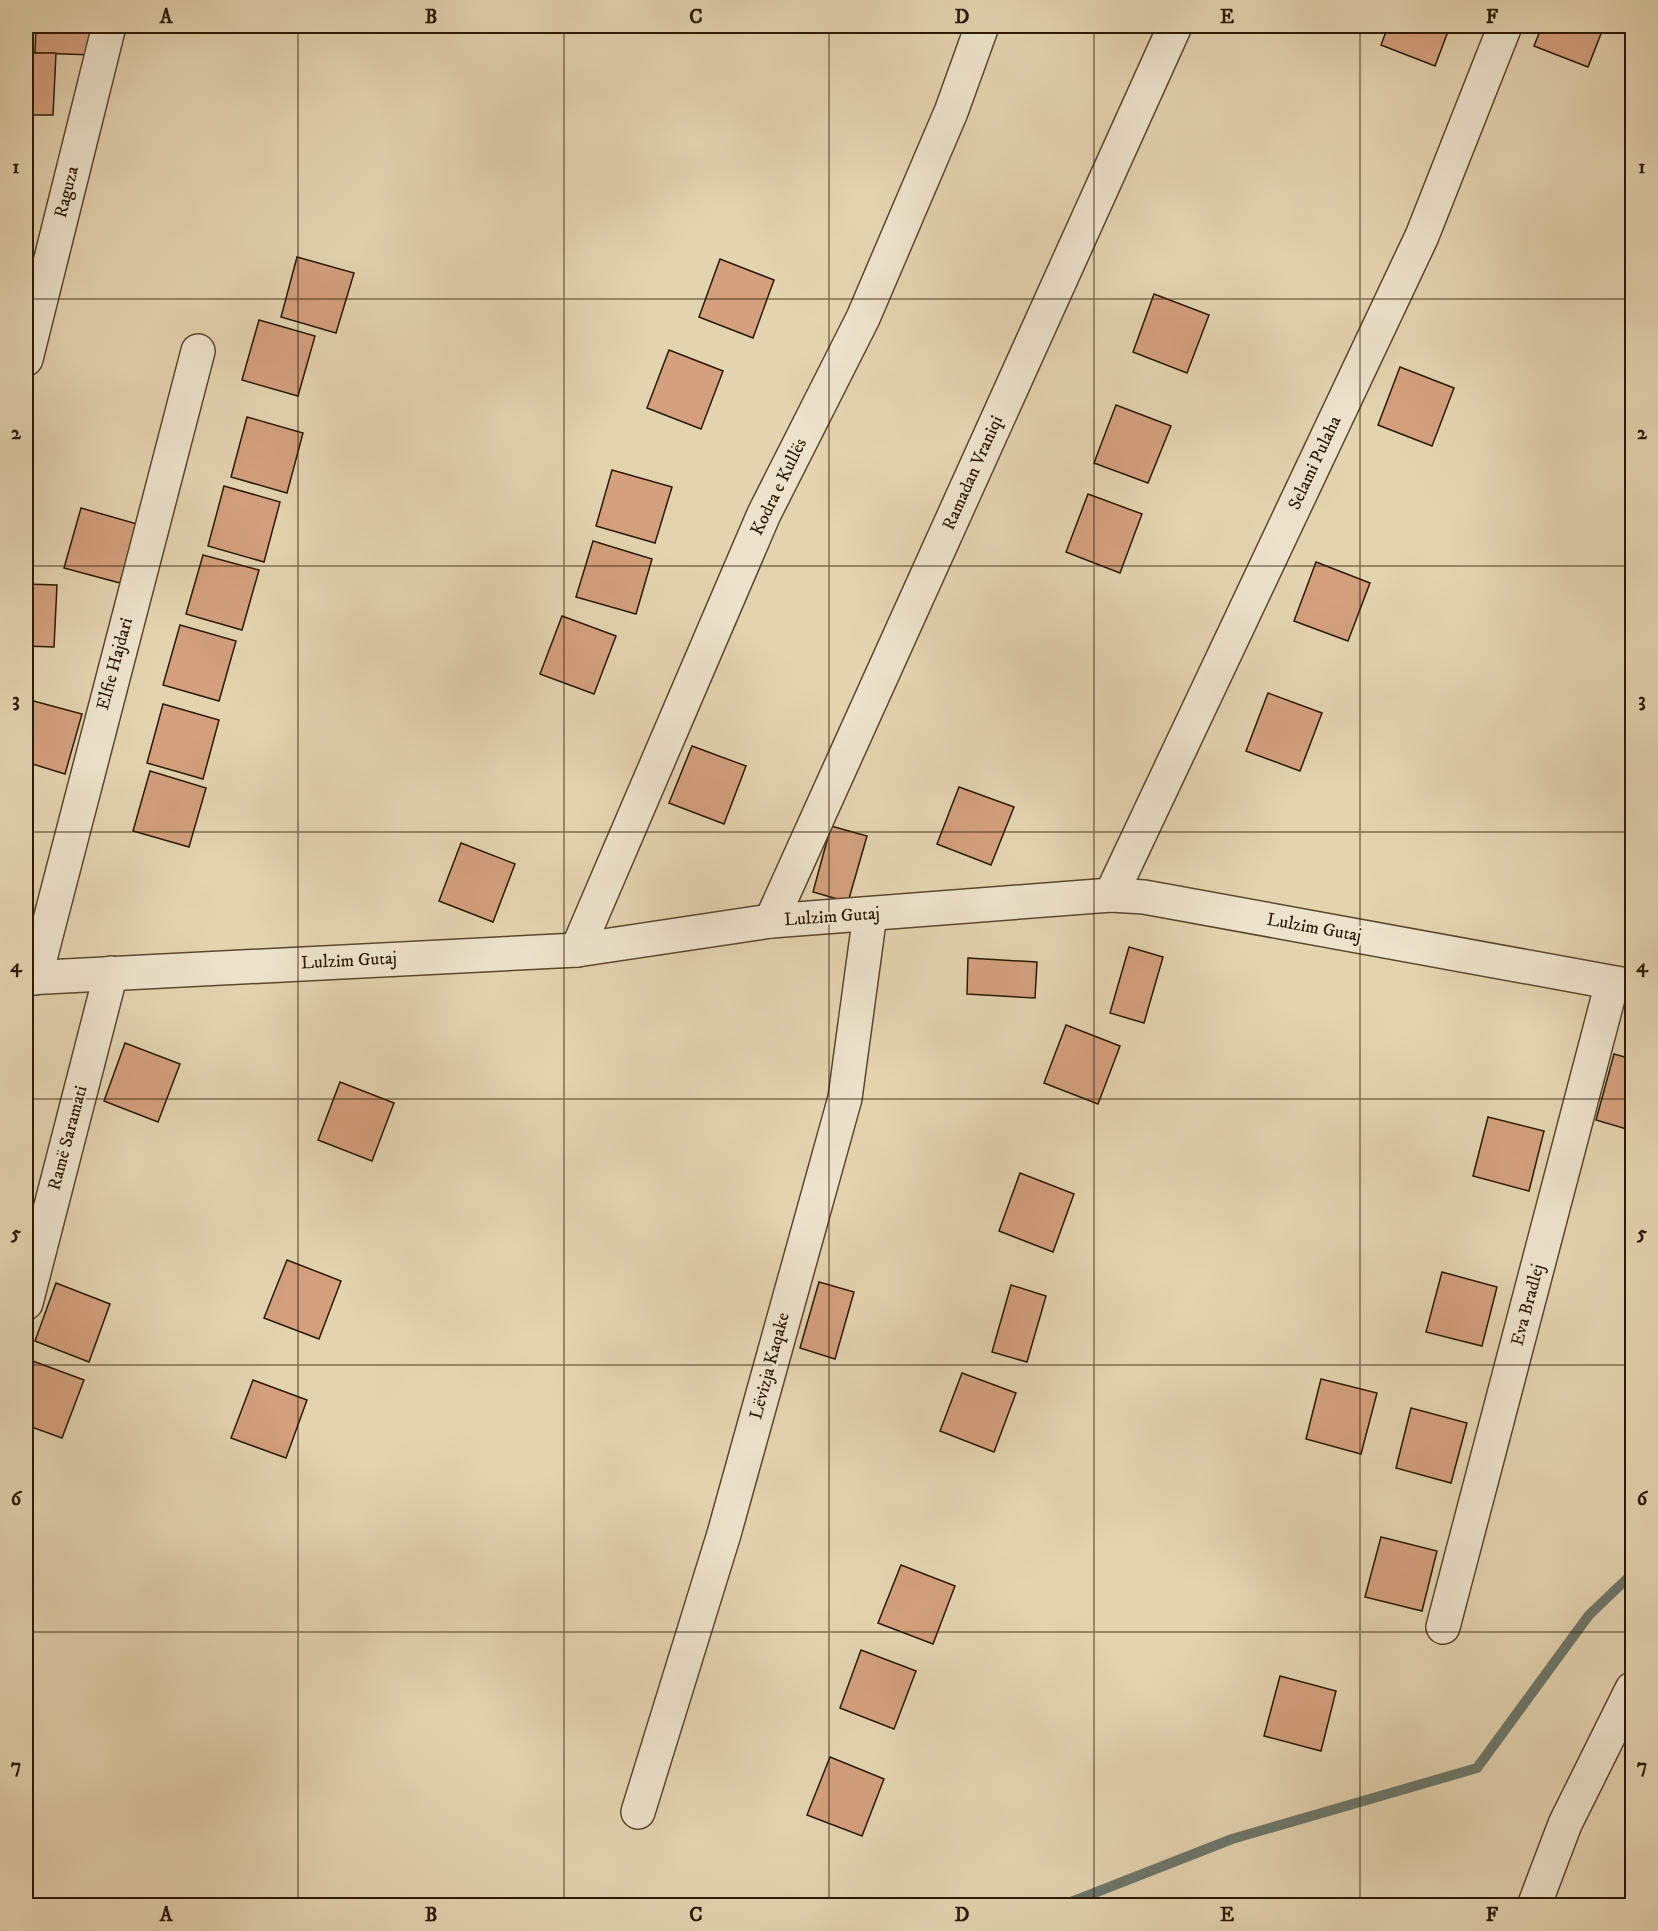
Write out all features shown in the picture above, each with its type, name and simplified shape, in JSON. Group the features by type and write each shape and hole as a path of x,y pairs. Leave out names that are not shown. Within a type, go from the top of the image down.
{"street":[{"name":"Raguza","path":"26,359 109,26"},
{"name":"Kodra e Kullës","path":"577,950 764,514 863,318 951,112 981,26"},
{"name":"Ramadan Vraniqi","path":"771,921 1175,26"},
{"name":"Selami Pulaha","path":"1111,895 1422,236 1505,26"},
{"name":"Elfie Hajdari","path":"30,978 198,351"},
{"name":"Lulzim Gutaj","path":"30,978 111,972 577,950 771,921 1111,895 1144,897 1622,984"},
{"name":"Lëvizja Kaqake","path":"638,1812 724,1534 845,1098 870,914"},
{"name":"Ramë Saramati","path":"26,1303 111,972"},
{"name":"Eva Bradlej","path":"1443,1627 1622,984"},
{"path":"1534,1905 1565,1824 1632,1689"}],"building":[{"path":"36,26 94,26 93,55 35,53"},
{"path":"1388,26 1450,26 1435,66 1381,45"},
{"path":"1542,26 1604,26 1588,67 1534,46"},
{"path":"26,53 56,53 53,115 26,115"},
{"path":"297,257 354,273 336,333 281,317"},
{"path":"720,259 774,280 753,338 699,317"},
{"path":"1154,294 1209,315 1187,373 1133,352"},
{"path":"259,320 315,336 298,396 242,380"},
{"path":"669,350 723,371 701,429 647,408"},
{"path":"1400,367 1454,388 1432,446 1378,425"},
{"path":"1116,405 1171,426 1148,483 1094,463"},
{"path":"247,417 303,433 287,493 231,477"},
{"path":"612,470 672,487 655,543 596,526"},
{"path":"224,486 280,502 264,562 208,546"},
{"path":"1088,494 1142,514 1120,573 1066,552"},
{"path":"81,508 137,524 120,583 64,568"},
{"path":"593,541 652,559 636,614 576,597"},
{"path":"203,555 259,570 242,630 186,614"},
{"path":"1316,562 1370,583 1348,641 1294,621"},
{"path":"26,584 57,585 54,647 26,646"},
{"path":"562,616 616,636 594,694 540,674"},
{"path":"180,625 236,641 219,701 163,685"},
{"path":"1268,693 1322,713 1300,771 1246,751"},
{"path":"26,699 82,714 65,774 26,762"},
{"path":"163,704 219,720 203,779 147,763"},
{"path":"692,746 746,766 724,824 669,803"},
{"path":"150,771 206,788 189,847 133,831"},
{"path":"959,787 1014,807 991,865 937,844"},
{"path":"831,826 867,836 848,902 813,892"},
{"path":"461,843 515,864 493,922 439,901"},
{"path":"1129,947 1163,957 1144,1023 1110,1013"},
{"path":"968,958 1037,962 1035,998 967,994"},
{"path":"1066,1025 1120,1046 1098,1104 1044,1083"},
{"path":"125,1043 180,1064 158,1122 104,1101"},
{"path":"1614,1054 1632,1059 1630,1130 1596,1120"},
{"path":"340,1082 394,1103 372,1161 318,1140"},
{"path":"1488,1117 1544,1131 1529,1191 1473,1176"},
{"path":"1020,1173 1074,1194 1053,1252 999,1231"},
{"path":"287,1260 341,1281 319,1339 264,1318"},
{"path":"1442,1272 1497,1287 1482,1346 1426,1332"},
{"path":"819,1282 854,1292 835,1359 800,1348"},
{"path":"56,1283 110,1304 89,1362 35,1341"},
{"path":"1011,1285 1046,1296 1027,1362 992,1352"},
{"path":"30,1360 84,1380 62,1438 26,1425 26,1370"},
{"path":"962,1373 1016,1393 994,1452 940,1431"},
{"path":"1321,1379 1377,1393 1361,1454 1306,1439"},
{"path":"253,1380 307,1400 286,1458 231,1438"},
{"path":"1411,1408 1467,1423 1451,1483 1396,1468"},
{"path":"1381,1537 1437,1551 1422,1611 1365,1597"},
{"path":"901,1565 955,1586 933,1644 878,1623"},
{"path":"861,1650 916,1671 894,1729 840,1708"},
{"path":"1280,1676 1336,1691 1321,1751 1264,1736"},
{"path":"830,1757 884,1779 862,1836 807,1815"}],"waterway":[{"path":"1061,1906 1232,1839 1477,1768 1589,1615 1632,1574"}]}
